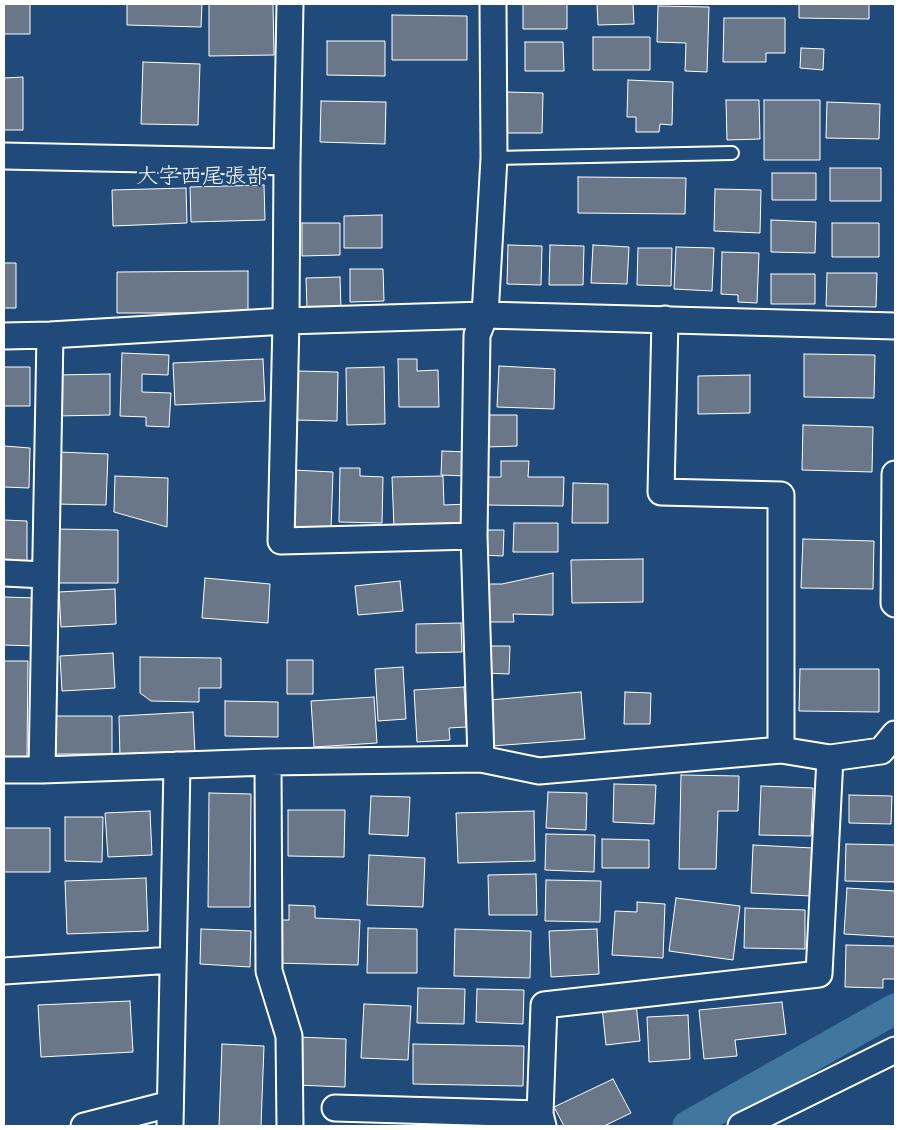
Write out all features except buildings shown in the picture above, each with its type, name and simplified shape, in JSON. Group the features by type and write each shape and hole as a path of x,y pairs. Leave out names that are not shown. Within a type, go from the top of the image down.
{"street":[{"path":"290,4 281,541 474,536"},
{"path":"480,759 474,536 476,335 485,314 494,158 493,4"},
{"path":"4,156 287,162"},
{"path":"4,336 286,321 485,314 895,326"},
{"path":"665,319 661,492 780,495 781,750"},
{"path":"42,770 50,335"},
{"path":"895,474 895,604"},
{"path":"4,573 45,575"},
{"path":"4,770 268,762 480,759 539,771 781,750 830,758 881,752 895,734"},
{"path":"335,1108 542,1120 544,1005 820,974 830,758"},
{"path":"268,762 269,971 289,1036 290,1126"},
{"path":"84,1126 170,1115 177,765"},
{"path":"4,971 173,960"},
{"path":"741,1126 895,1050"}],"lane":[{"path":"494,158 732,153"}],"waterway":[{"path":"688,1126 895,1009"}],"district":[{"name":"大字西尾張部","path":"202,177"}]}
